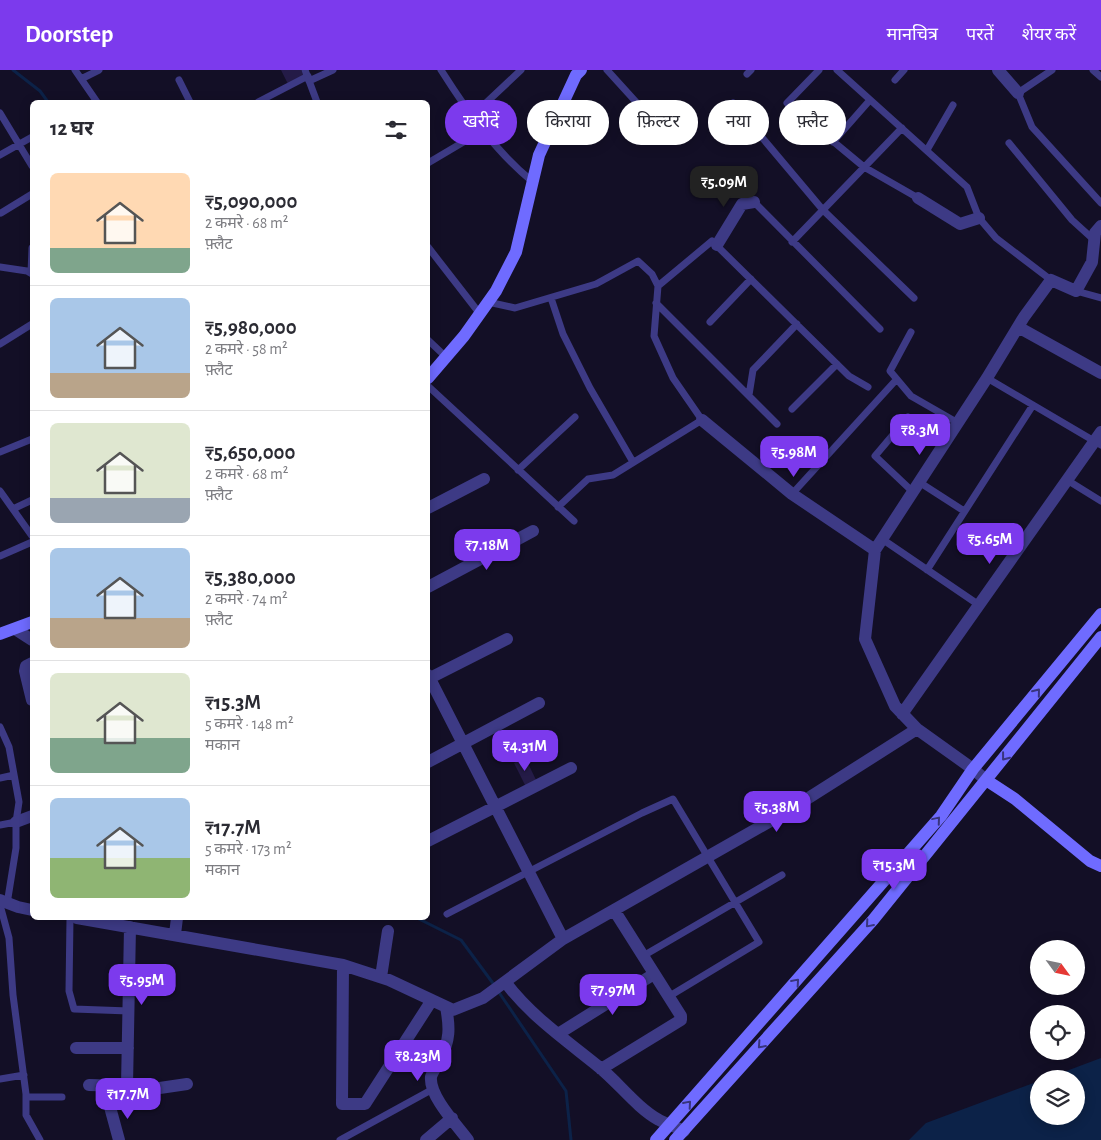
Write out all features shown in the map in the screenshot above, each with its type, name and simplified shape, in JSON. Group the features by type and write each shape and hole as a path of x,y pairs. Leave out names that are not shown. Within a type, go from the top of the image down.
{"main road":[{"path":"430,376 480,314 516,252 539,155 576,75 581,70"},
{"path":"656,1140 941,816 973,769 1101,614"},
{"path":"0,634 30,623"},
{"path":"679,1135 873,920 1101,637"},
{"path":"986,780 1015,799 1090,861 1101,866"}],"street":[{"path":"998,70 1018,93"},
{"path":"918,198 960,224 980,218"},
{"path":"717,245 742,204 754,202"},
{"path":"986,780 917,730 895,706 865,639 879,545 1018,327 1051,280 1076,291 1092,262 1097,257 1094,240 1095,233 1101,226"},
{"path":"1018,327 1101,373"},
{"path":"702,420 792,494 879,545"},
{"path":"902,714 1067,480 1099,440"},
{"path":"430,507 484,478"},
{"path":"430,586 533,531"},
{"path":"15,628 30,639"},
{"path":"430,676 507,639"},
{"path":"30,664 26,666 25,671 30,692"},
{"path":"430,681 563,939"},
{"path":"430,761 539,703"},
{"path":"91,920 343,965 381,977 453,1010 483,998 563,939 788,811 917,730"},
{"path":"430,840 571,768"},
{"path":"16,822 30,817"},
{"path":"2,903 30,910"},
{"path":"601,1069 681,1020 681,1016 614,910"},
{"path":"175,934 177,920"},
{"path":"127,1086 130,926"},
{"path":"381,977 388,931"},
{"path":"343,965 342,1104 365,1104 432,1000"},
{"path":"558,1034 654,974"},
{"path":"504,984 558,1034 601,1069 658,1120 670,1125 679,1135"},
{"path":"446,1007 450,1028 446,1047 431,1076 433,1089 437,1098 468,1140"},
{"path":"76,1048 128,1048"},
{"path":"89,1085 152,1089 187,1084"},
{"path":"110,1107 119,1140"},
{"path":"426,1140 452,1118"}],"lane":[{"path":"75,70 96,100"},
{"path":"81,79 98,70"},
{"path":"262,100 308,76 333,70"},
{"path":"441,70 461,100"},
{"path":"489,100 521,70"},
{"path":"607,70 634,100"},
{"path":"790,100 819,70"},
{"path":"837,70 967,187 980,218 996,238 1051,280"},
{"path":"895,80 904,70"},
{"path":"1052,70 1018,93 1032,127 1101,203"},
{"path":"1093,70 1101,77"},
{"path":"308,76 316,100"},
{"path":"179,80 189,100"},
{"path":"846,127 870,100"},
{"path":"927,150 953,105"},
{"path":"0,113 30,162"},
{"path":"792,242 902,128"},
{"path":"0,155 30,138"},
{"path":"1009,142 1072,220 1094,240"},
{"path":"430,162 458,145"},
{"path":"494,145 515,168 532,182"},
{"path":"769,145 823,210 914,298"},
{"path":"837,145 864,167 918,198"},
{"path":"1,213 30,195"},
{"path":"754,202 880,330"},
{"path":"658,286 712,241 849,376 868,387"},
{"path":"430,250 480,314"},
{"path":"488,302 515,308 596,284 638,261 652,274 658,286 654,336 673,378 702,420 612,475 588,479 558,507"},
{"path":"0,267 30,273"},
{"path":"710,322 751,279"},
{"path":"1076,291 1101,298"},
{"path":"551,298 563,334 590,388 633,462"},
{"path":"656,303 777,424"},
{"path":"749,396 753,370 797,324"},
{"path":"0,344 30,325"},
{"path":"911,332 890,371 911,396 958,423"},
{"path":"430,342 446,357"},
{"path":"792,409 838,364"},
{"path":"987,378 1099,440"},
{"path":"792,494 896,380"},
{"path":"430,388 574,521"},
{"path":"927,570 1033,405"},
{"path":"518,470 575,417"},
{"path":"908,417 875,456 916,487 964,512"},
{"path":"0,452 30,440"},
{"path":"1067,480 1101,501"},
{"path":"0,491 30,533"},
{"path":"13,508 30,501"},
{"path":"0,556 30,543"},
{"path":"879,545 927,570 979,606"},
{"path":"0,727 9,747 19,802 16,822 16,848 2,903 9,938 12,995 24,1075 26,1115 40,1140"},
{"path":"0,778 14,775"},
{"path":"447,914 642,813 673,799 759,942 668,997"},
{"path":"0,825 16,822"},
{"path":"643,956 782,875"},
{"path":"70,920 69,991 74,1009 129,1011"},
{"path":"0,1080 24,1075"},
{"path":"340,1140 433,1089"},
{"path":"26,1097 62,1097"}],"water":[{"path":"1101,1058 1101,1140 909,1140 926,1123 1030,1084 1030,1125 1085,1125 1085,1070 1069,1070"}],"building":[{"path":"281,70 301,70 304,76 288,84"},
{"path":"525,757 537,782 526,787 514,763"}],"waterway":[{"path":"13,70 40,91 47,100"},
{"path":"421,920 461,940 495,986"},
{"path":"498,991 566,1091 571,1140"}]}
